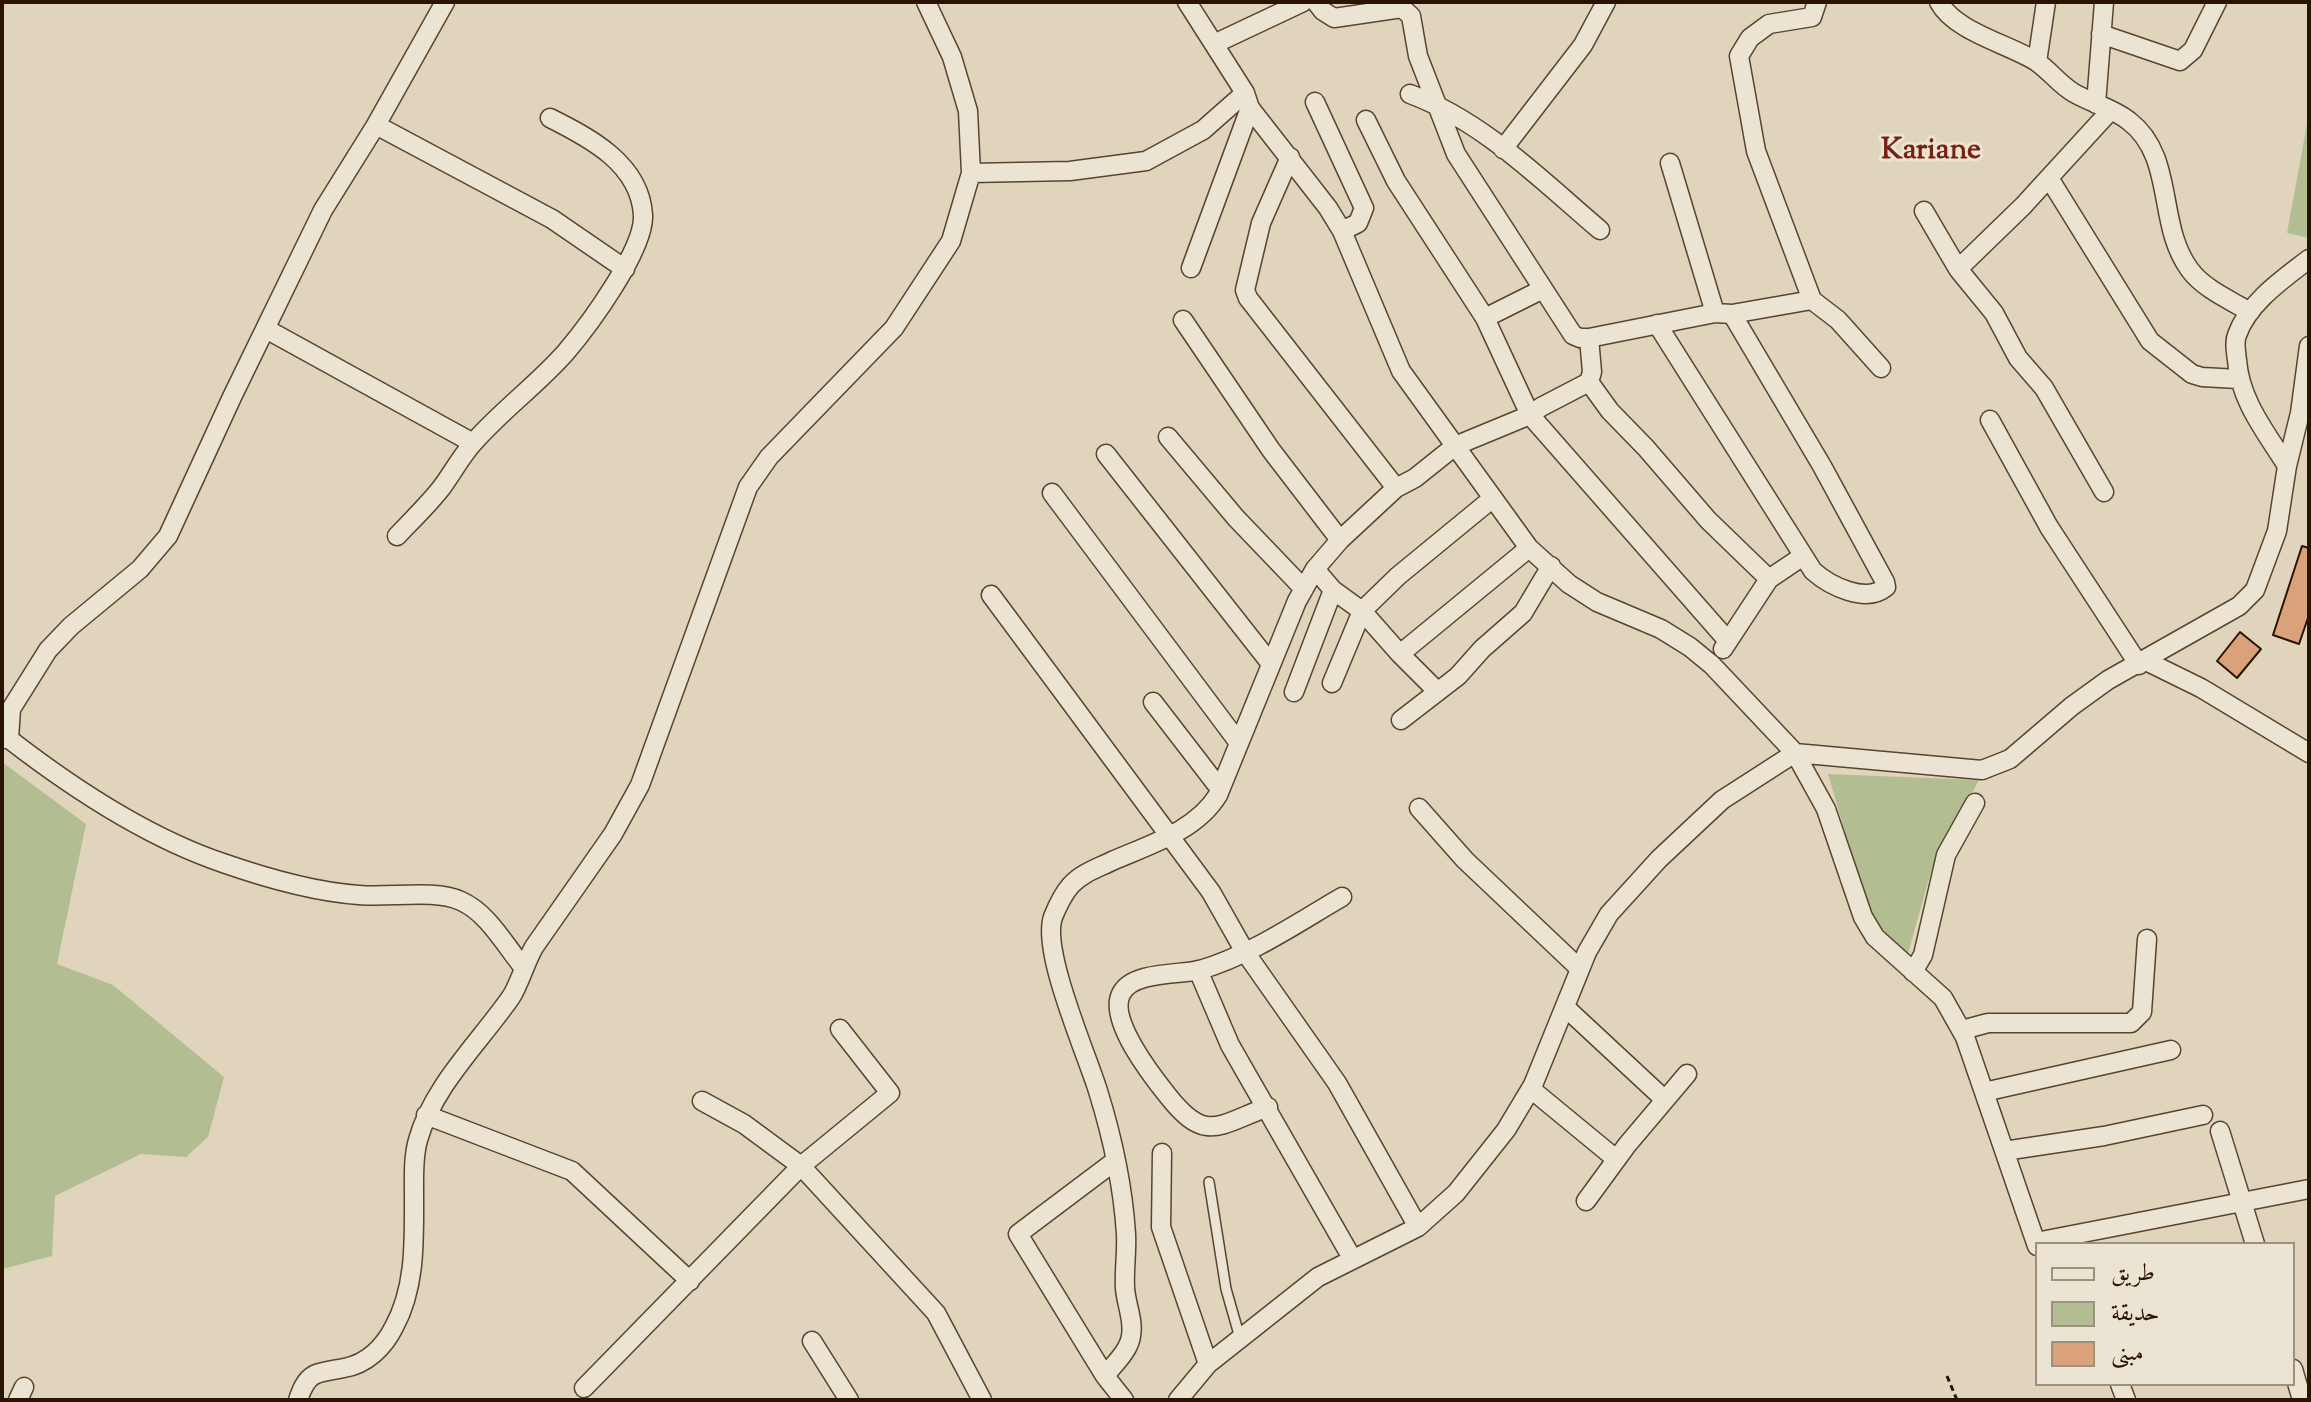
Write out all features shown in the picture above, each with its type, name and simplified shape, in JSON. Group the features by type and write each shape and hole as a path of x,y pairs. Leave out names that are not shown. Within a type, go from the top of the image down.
{"street":[{"path":"445,2 376,125 323,210 168,536 140,569 71,626 48,650 11,709 6,739 106,805 174,844 223,864 299,884 358,895 447,896 465,902 487,920 523,967"},
{"path":"298,1400 304,1385 313,1375 353,1366 367,1359 379,1349 394,1328 406,1301 412,1270 417,1144 426,1115 514,993 523,967 613,834 640,785 748,487 769,457 894,328 951,241 971,173 968,111 952,57 926,2"},
{"path":"1214,44 1303,2"},
{"path":"1316,2 1334,18 1402,8 1411,16 1418,56 1456,154 1573,335 1589,338 1812,300"},
{"path":"1503,149 1583,45 1606,2"},
{"path":"1817,2 1815,13 1807,19 1769,24 1750,38 1739,56 1756,151 1812,300 1838,320 1881,368"},
{"path":"1939,2 1958,22 2037,62 2072,92 2128,119 2146,137 2151,148 2163,183 2174,238 2191,272 2250,312"},
{"path":"2037,62 2046,2"},
{"path":"1958,269 2049,178 2103,107 2101,34 2104,2"},
{"path":"2101,34 2180,61 2193,50 2217,2"},
{"path":"1195,4 1214,44 1248,100 1342,231 1401,371 1529,548 1569,584 1597,602 1661,629 1712,665 1795,753 1826,809 1863,917 1875,937 1943,998 1962,1030 2035,1242"},
{"path":"1410,94 1438,105 1503,149 1600,230"},
{"path":"971,173 1070,171 1146,161 1203,130 1248,100"},
{"path":"1191,268 1248,100"},
{"path":"1315,102 1364,208 1358,223 1342,231"},
{"path":"397,536 440,490 473,443 566,351 625,269 640,240 643,215 638,194 627,173 612,155 550,118"},
{"path":"1366,120 1396,181 1485,318 1530,415 1728,641"},
{"path":"376,125 552,219 625,269"},
{"path":"1290,157 1261,223 1245,290 1248,298 1396,488"},
{"path":"1657,324 1813,571 1833,585 1864,595 1883,591 1886,587 1822,466 1724,314 1670,163"},
{"path":"2049,178 2150,341 2192,374 2238,379"},
{"path":"1924,211 1958,269 1994,313 2018,358 2044,388 2104,492"},
{"path":"2287,466 2247,403 2238,379 2235,337 2250,312 2309,259"},
{"path":"1485,318 1543,289"},
{"path":"1183,320 1271,450 1340,540"},
{"path":"266,329 473,443"},
{"path":"1105,1376 1128,1347 1132,1335 1125,1291 1126,1233 1115,1161 1098,1091 1076,1034 1065,994 1053,947 1052,920 1069,886 1086,873 1171,836 1212,806 1304,589 1315,569 1340,540 1396,488 1415,478 1455,446 1530,415 1589,382 1592,372 1589,338"},
{"path":"1178,1400 1208,1364 1318,1277 1418,1227 1456,1193 1506,1130 1531,1089 1580,969 1609,914 1659,859 1722,800 1795,753 1982,770 2010,759 2108,680 2239,606 2255,590 2277,531 2287,466 2300,413 2309,346"},
{"path":"1589,382 1610,411 1708,520 1769,579"},
{"path":"1990,420 2049,527 2142,663 2201,688 2309,753"},
{"path":"1168,437 1236,518 1304,589"},
{"path":"1106,454 1271,664"},
{"path":"1052,493 1239,743"},
{"path":"1332,683 1362,611 1398,576 1493,498"},
{"path":"1400,654 1529,548"},
{"path":"1712,665 1769,579 1803,556"},
{"path":"1401,720 1458,676 1482,649 1523,613 1551,566"},
{"path":"1315,569 1333,590 1362,611 1437,691"},
{"path":"1294,692 1333,590"},
{"path":"991,595 1211,892 1245,952 1337,1083 1418,1227"},
{"path":"1153,702 1220,789"},
{"path":"1913,972 1923,955 1946,855 1975,803"},
{"path":"1419,808 1465,860 1580,969"},
{"path":"1268,1107 1209,1128 1190,1122 1142,1062 1118,1012 1121,994 1130,984 1166,972 1198,970 1245,952 1342,897"},
{"path":"1962,1030 1988,1023 2131,1023 2142,1012 2147,939"},
{"path":"1198,970 1230,1045 1352,1258"},
{"path":"1565,1007 1664,1099"},
{"path":"584,1388 801,1166 890,1093 840,1029"},
{"path":"1984,1092 2171,1050"},
{"path":"1586,1201 1616,1159 1687,1074"},
{"path":"1531,1089 1616,1159"},
{"path":"702,1101 744,1124 801,1166 936,1313 982,1400"},
{"path":"426,1115 572,1171 690,1281"},
{"path":"2004,1151 2104,1136 2203,1115"},
{"path":"2220,1131 2254,1242"},
{"path":"1162,1153 1161,1227 1208,1364"},
{"path":"1115,1161 1018,1234 1105,1376 1124,1400"},
{"path":"2046,1242 2309,1189"},
{"path":"812,1341 849,1400"},
{"path":"2295,1376 2302,1400"}],"lane":[{"path":"1209,1182 1226,1289 1240,1338"}],"path":[{"path":"1947,1376 1957,1400"}],"green space":[{"path":"2309,113 2309,238 2287,233"},
{"path":"2,762 86,824 57,964 113,985 224,1077 208,1137 186,1157 141,1154 55,1196 52,1256 2,1269"},
{"path":"1828,774 1979,780 1932,868 1907,957 1869,914"}],"building":[{"path":"2302,546 2309,548 2309,615 2299,644 2273,635"},
{"path":"2240,632 2261,649 2237,678 2217,661"}],"district":[{"name":"Kariane","path":"1931,153"}]}
